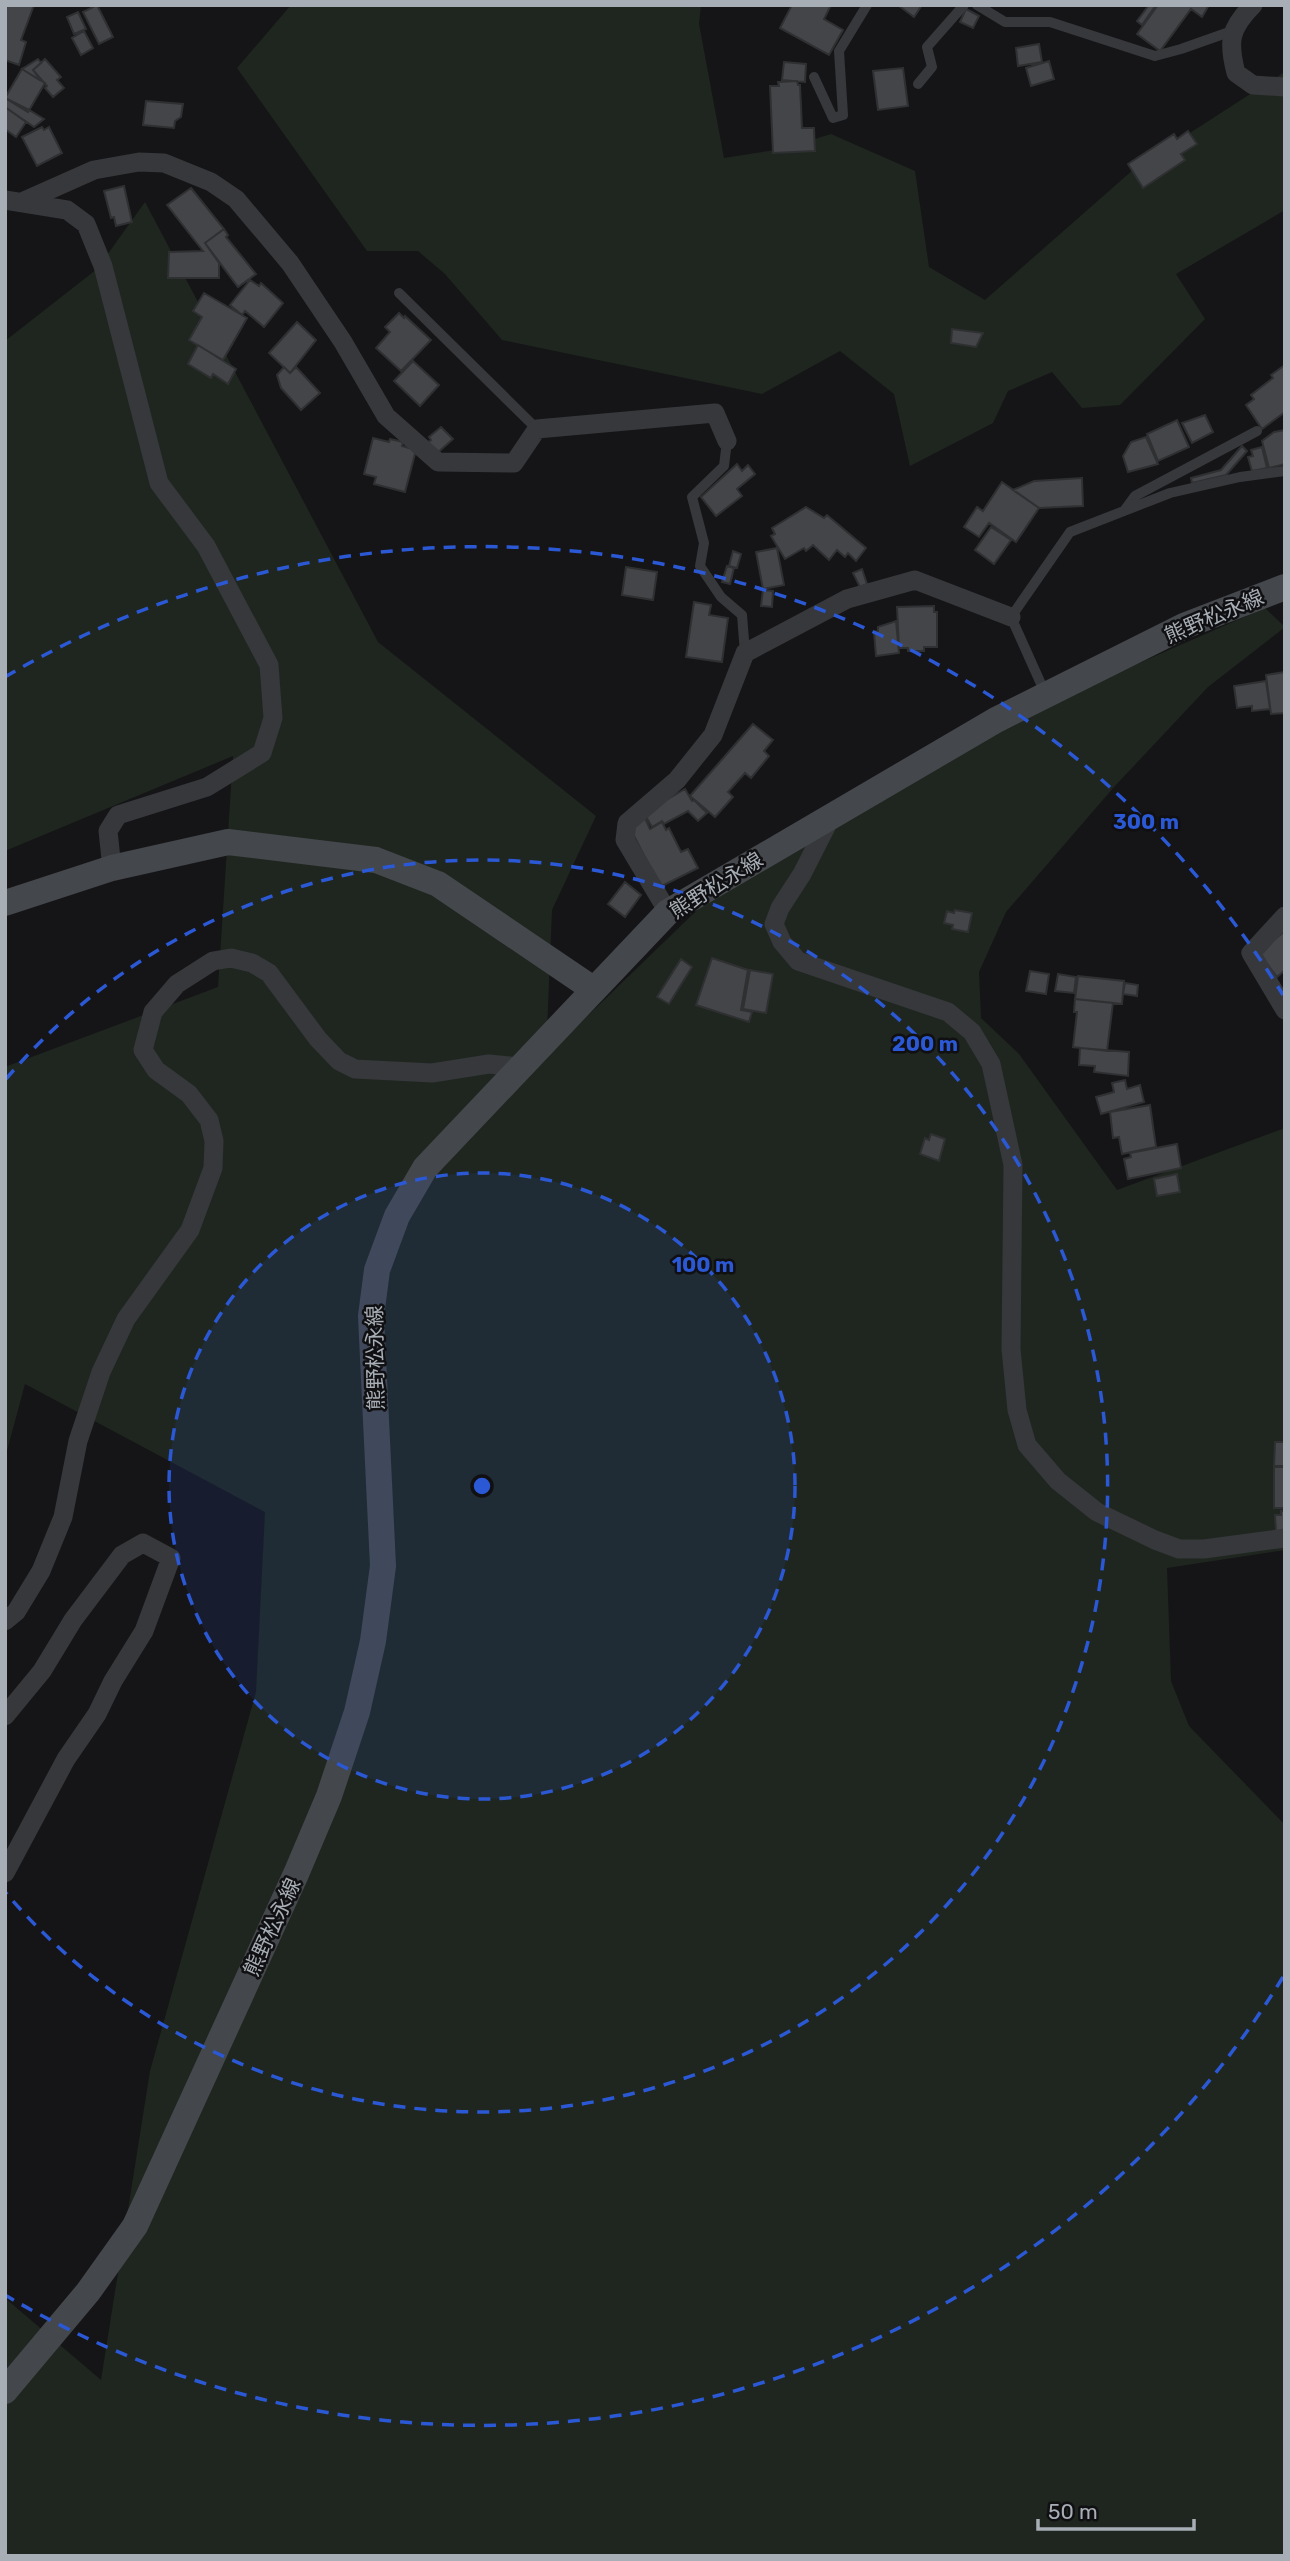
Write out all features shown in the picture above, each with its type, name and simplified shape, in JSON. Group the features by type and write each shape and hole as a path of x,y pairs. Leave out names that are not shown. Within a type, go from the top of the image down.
{"main road":[{"name":"熊野松永線","path":"5,2390 88,2292 135,2226 329,1796 357,1712 373,1642 383,1566 371,1316 377,1270 397,1216 425,1168 668,912 996,720 1184,626 1285,587"},
{"path":"5,903 112,868 228,842 376,860 438,884 593,989"}],"street":[{"path":"1253,5 1232,31 1230,51 1236,74 1253,85 1285,87"},
{"path":"14,201 94,170 139,162 164,163 211,182 236,199 290,263 343,342 386,416 438,462 514,463 537,429 715,413 727,441"},
{"path":"14,201 67,210 86,224 103,266 159,483 206,546 269,665 273,718 262,753 207,787 118,816 108,831 112,868"},
{"path":"668,912 625,840 627,823 677,780 713,734 745,653 846,600 915,580 1011,617"},
{"path":"831,817 802,874 780,908 774,924 782,942 798,961 948,1012 972,1032 992,1063 1013,1165 1011,1349 1017,1410 1027,1445 1058,1481 1097,1512 1167,1545 1179,1549 1204,1549 1285,1538"},
{"path":"1285,916 1251,953 1285,1010"},
{"path":"5,1621 16,1612 41,1571 63,1517 78,1441 101,1372 126,1319 190,1230 213,1168 214,1141 209,1121 189,1094 156,1070 143,1051 153,1012 177,984 213,961 231,958 252,963 269,974 332,1054 355,1069 432,1073 489,1064 519,1067"},
{"path":"5,1716 42,1671 73,1620 122,1555 143,1544 171,1558 144,1632 113,1681 97,1714 66,1759 5,1872"}],"lane":[{"path":"814,77 833,118 843,115 839,51 867,5"},
{"path":"918,84 932,67 927,47 964,5"},
{"path":"977,5 1005,22 1050,22 1155,56 1232,31"},
{"path":"399,293 537,429"},
{"path":"1124,512 1135,496 1257,431"},
{"path":"727,441 724,466 692,497 704,543 700,566 721,597 742,615 745,653"},
{"path":"1046,695 1011,617 1070,532 1170,493 1240,477 1285,471"}],"shaded area":[{"path":"291,5 701,5 699,24 724,158 782,149 831,134 915,171 929,267 985,300 1134,169 1283,73 1285,210 1176,274 1205,319 1120,405 1082,408 1052,372 1008,391 993,423 910,466 894,394 840,351 762,394 502,340 445,274 418,251 367,251 237,68"},
{"path":"145,202 378,642 596,816 552,910 546,1056 720,888 1059,698 1265,608 1285,627 1208,687 1114,787 1006,912 979,972 981,1018 1019,1054 1117,1190 1285,1128 1285,1550 1167,1568 1171,1681 1189,1726 1285,1825 1285,2556 5,2556 5,2298 101,2380 150,2071 256,1692 265,1512 25,1384 5,1458 5,1067 218,987 233,756 5,851 5,341 97,269"}],"building":[{"path":"5,5 34,5 21,40 26,42 19,65 5,60"},
{"path":"97,5 113,37 99,44 83,12"},
{"path":"792,5 831,5 824,19 843,30 829,55 780,28"},
{"path":"898,5 922,5 914,17"},
{"path":"1149,5 1156,5 1142,25 1137,21"},
{"path":"1158,5 1209,5 1202,17 1191,9 1160,51 1137,34"},
{"path":"966,9 979,16 973,28 960,22"},
{"path":"78,12 86,29 74,34 67,17"},
{"path":"84,31 93,48 81,55 72,38"},
{"path":"1039,44 1042,62 1018,66 1016,48"},
{"path":"38,59 41,63 33,70 41,81 22,69"},
{"path":"45,59 61,77 57,80 64,88 53,97 33,70"},
{"path":"1049,61 1054,79 1031,86 1026,68"},
{"path":"784,62 806,64 805,82 782,80"},
{"path":"903,68 908,106 878,110 873,71"},
{"path":"22,69 45,83 28,112 5,98"},
{"path":"797,81 800,85 802,128 814,128 815,151 773,153 770,86 779,86 778,82"},
{"path":"5,98 44,119 34,127 5,107"},
{"path":"146,101 183,104 181,117 175,121 174,128 143,125"},
{"path":"5,107 26,122 16,137 5,129"},
{"path":"42,127 44,130 49,127 62,153 37,166 22,137"},
{"path":"1188,131 1197,144 1181,154 1185,160 1143,188 1128,164 1174,134 1177,139"},
{"path":"124,186 132,222 116,226 114,217 111,218 104,191"},
{"path":"191,188 224,229 205,243 219,263 219,278 168,278 169,252 203,251 167,205"},
{"path":"224,229 228,235 226,237 256,274 238,287 205,243"},
{"path":"250,280 259,286 261,283 283,303 264,327 245,311 242,315 230,305"},
{"path":"204,293 247,318 223,360 189,340 202,317 193,311"},
{"path":"399,313 431,340 401,371 376,348 390,332 385,327"},
{"path":"297,322 316,340 290,373 269,353"},
{"path":"952,329 983,333 976,347 951,343"},
{"path":"198,345 236,369 228,384 213,374 211,378 188,364"},
{"path":"413,361 439,385 420,406 394,381"},
{"path":"1285,365 1285,412 1262,429 1246,405 1254,399 1251,395"},
{"path":"284,367 290,373 296,367 320,393 301,410 281,388 277,375"},
{"path":"1205,415 1213,432 1192,443 1182,423"},
{"path":"1177,420 1189,447 1158,461 1147,434"},
{"path":"441,427 453,439 435,455 426,444 431,440 429,437"},
{"path":"1285,430 1285,464 1269,468 1262,441 1274,432"},
{"path":"1146,437 1158,464 1128,472 1123,456 1131,442"},
{"path":"373,438 403,442 402,446 416,450 405,492 374,484 376,477 364,474"},
{"path":"1242,446 1247,451 1226,475 1192,483 1191,478 1221,470"},
{"path":"1262,447 1267,468 1252,471 1248,457 1253,456 1251,450"},
{"path":"737,464 742,471 748,465 755,474 737,489 742,496 716,516 701,497"},
{"path":"1082,478 1083,506 1039,508 1013,490 1034,481"},
{"path":"1002,482 1039,508 1016,542 989,523 979,537 964,527 977,507 983,511"},
{"path":"806,507 824,518 827,515 866,548 856,561 848,553 845,557 837,550 829,560 813,545 806,551 804,548 785,559 771,536 775,534 772,528"},
{"path":"991,527 1011,540 994,564 975,550"},
{"path":"777,548 784,585 763,589 756,552"},
{"path":"733,551 741,554 737,568 729,566"},
{"path":"727,566 734,568 730,584 722,582"},
{"path":"626,567 657,572 653,600 622,595"},
{"path":"862,569 867,584 860,587 853,573"},
{"path":"763,590 773,591 772,607 761,606"},
{"path":"694,602 711,605 709,615 728,618 722,662 686,657"},
{"path":"934,606 934,612 937,612 937,647 924,647 924,651 899,648 897,607"},
{"path":"896,621 899,653 876,656 874,632 878,631 878,627"},
{"path":"1285,672 1285,713 1271,714 1266,675"},
{"path":"1266,681 1270,709 1252,711 1252,706 1237,708 1234,686"},
{"path":"753,724 773,740 764,751 769,756 751,778 745,773 728,792 733,797 715,817 690,796"},
{"path":"685,789 692,801 707,813 698,821 688,811 664,824 662,821 652,827 645,815"},
{"path":"643,814 650,829 662,822 666,830 669,828 681,852 688,849 698,868 660,887 631,830"},
{"path":"625,882 641,895 625,917 608,904"},
{"path":"955,910 972,913 968,932 952,929 953,925 944,923 947,911 954,913"},
{"path":"1285,931 1285,970 1277,977 1258,952"},
{"path":"712,958 748,970 741,1010 752,1012 749,1022 696,1005"},
{"path":"681,959 692,967 669,1004 657,997"},
{"path":"750,970 773,974 766,1013 743,1009"},
{"path":"1030,971 1049,974 1046,994 1026,991"},
{"path":"1058,974 1076,977 1074,993 1055,991"},
{"path":"1078,976 1124,981 1122,1004 1075,999"},
{"path":"1125,983 1138,985 1137,996 1123,994"},
{"path":"1075,999 1113,1003 1107,1051 1073,1047 1077,1012 1074,1012"},
{"path":"1080,1048 1129,1052 1128,1076 1094,1072 1095,1066 1079,1065"},
{"path":"1125,1080 1127,1089 1140,1085 1144,1102 1101,1114 1096,1097 1114,1092 1112,1083"},
{"path":"1150,1105 1156,1147 1122,1154 1119,1137 1113,1138 1110,1112"},
{"path":"931,1134 945,1139 939,1161 920,1154 925,1138 929,1140"},
{"path":"1177,1144 1181,1168 1128,1179 1124,1159 1131,1157 1130,1153"},
{"path":"1177,1174 1180,1192 1157,1196 1154,1179"},
{"path":"1275,1442 1285,1442 1285,1466 1274,1466"},
{"path":"1274,1467 1285,1467 1285,1508 1274,1508"},
{"path":"1281,1511 1285,1511 1285,1532 1276,1532 1275,1515 1281,1515"}]}
